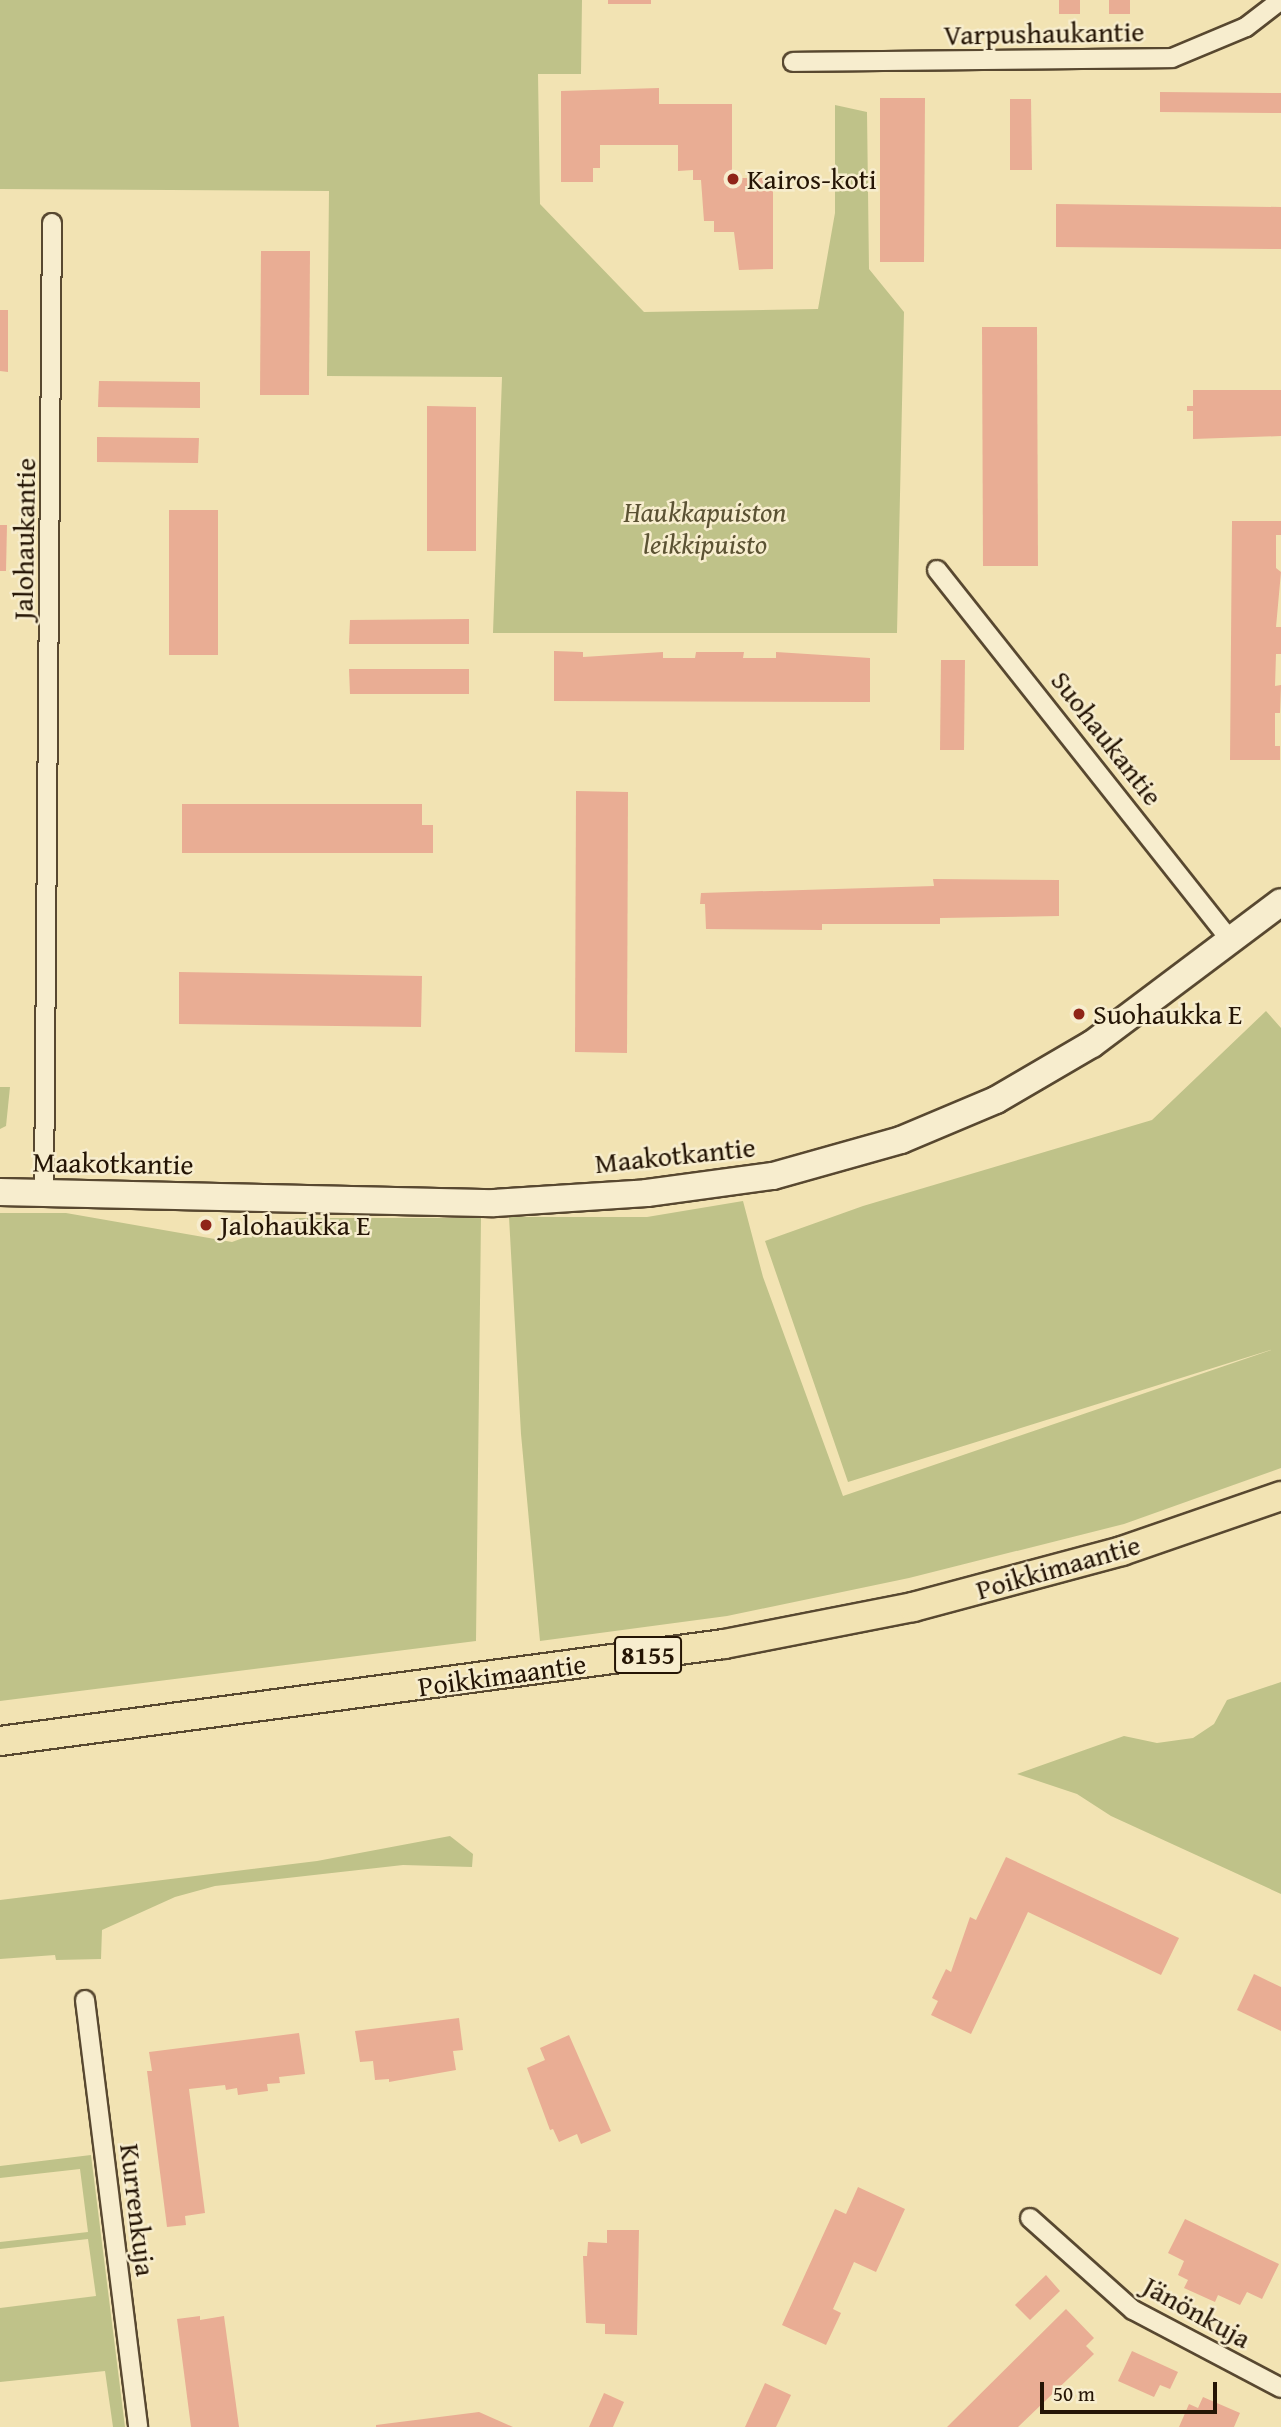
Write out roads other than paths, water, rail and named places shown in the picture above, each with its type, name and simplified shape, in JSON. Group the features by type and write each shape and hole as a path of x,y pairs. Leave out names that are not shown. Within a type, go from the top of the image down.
{"main road":[{"name":"Poikkimaantie","path":"0,1741 724,1644 965,1593 1122,1551 1281,1496"}],"street":[{"name":"Varpushaukantie","path":"793,62 1172,58 1246,27 1281,0"},
{"name":"Jalohaukantie","path":"44,1192 52,223"},
{"name":"Suohaukantie","path":"937,570 1231,942"},
{"name":"Maakotkantie","path":"0,1192 494,1203 647,1192 773,1176 901,1140 996,1100 1092,1044 1281,902"},
{"name":"Kurrenkuja","path":"85,2000 138,2427"},
{"name":"Jänönkuja","path":"1030,2218 1133,2310 1281,2388"}],"place":[{"name":"Kairos-koti","path":"733,179"},
{"name":"Suohaukka E","path":"1079,1014"},
{"name":"Jalohaukka E","path":"206,1225"}],"park label":[{"name":"Haukkapuiston leikkipuisto","path":"705,528"}]}
